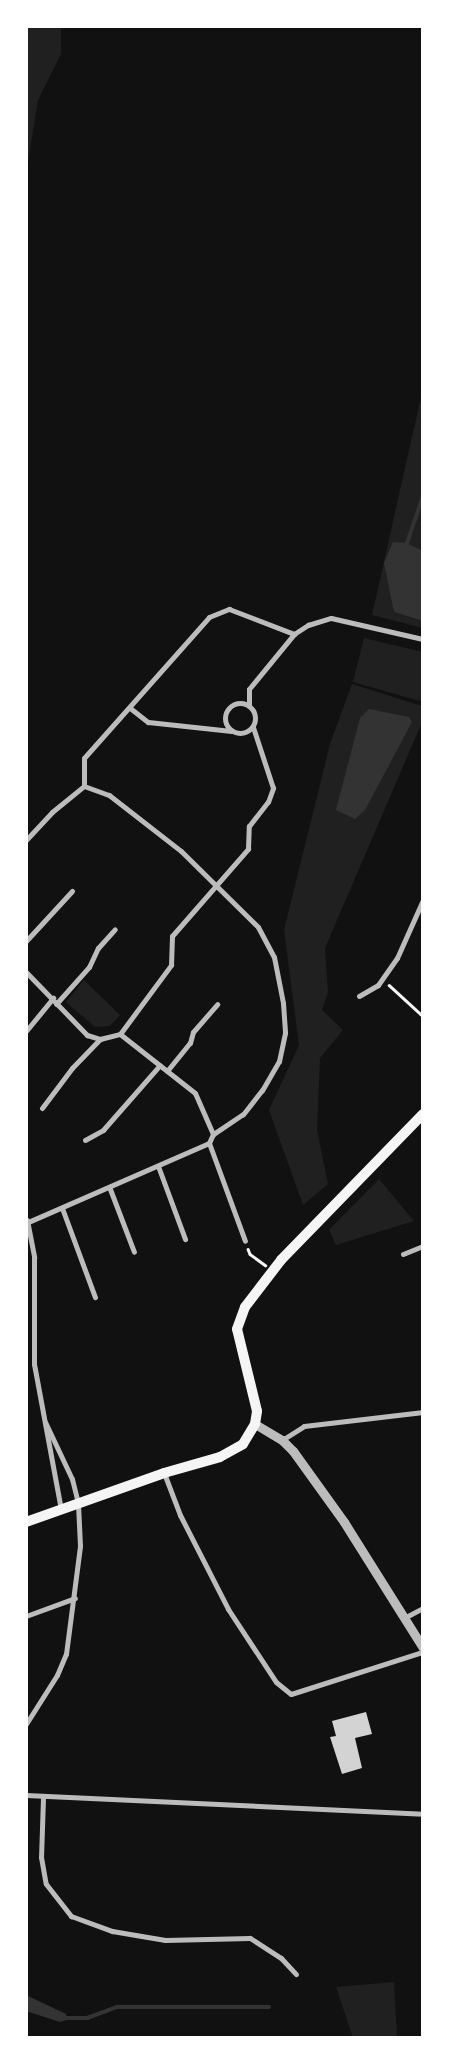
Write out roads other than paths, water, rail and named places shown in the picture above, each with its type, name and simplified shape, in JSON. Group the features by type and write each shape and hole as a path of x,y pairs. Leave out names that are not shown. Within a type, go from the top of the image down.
{"main road":[{"path":"26,1522 235,1450 244,1444 255,1424 256,1401 238,1336 238,1322 245,1307 272,1270 423,1114"}],"street":[{"path":"84,786 84,758 209,617 229,609 294,634"},
{"path":"42,1108 72,1068 100,1040 120,1034 171,965 172,936 248,849 249,826 268,802 273,788 253,727 255,716 249,706 249,689 294,634 308,625 331,618 423,639"},
{"path":"232,731 226,721 228,710 237,704 249,706"},
{"path":"130,708 148,722 243,733 253,727"},
{"path":"26,840 52,812 84,786"},
{"path":"61,1509 34,1364 29,1308 34,1257 27,1221 110,1189 132,1175 158,1166 209,1143 213,1134 243,1114 262,1090 280,1061 284,1033 283,1003 274,957 258,927 180,851 109,795 84,786"},
{"path":"26,941 72,891"},
{"path":"359,996 378,985 397,958 423,900"},
{"path":"56,1004 89,967 98,948 115,930"},
{"path":"26,972 87,1035 100,1040"},
{"path":"26,1031 53,998"},
{"path":"166,1071 190,1043 193,1032 217,1004"},
{"path":"120,1034 195,1093 213,1134"},
{"path":"85,1140 103,1130 160,1065"},
{"path":"209,1143 245,1240"},
{"path":"158,1166 185,1239"},
{"path":"110,1189 134,1252"},
{"path":"62,1208 95,1297"},
{"path":"403,1254 423,1246"},
{"path":"285,1437 304,1426 423,1412"},
{"path":"26,1724 57,1675 66,1654 76,1598 80,1546 78,1503 72,1479 45,1422"},
{"path":"255,1424 285,1437 344,1522 423,1648"},
{"path":"164,1473 180,1515 228,1609 276,1682 291,1694 423,1652"},
{"path":"26,1616 76,1598"},
{"path":"404,1618 423,1608"},
{"path":"26,1795 43,1798 330,1808 423,1814"},
{"path":"43,1798 41,1857 46,1884 71,1916 112,1931 165,1940 250,1938 281,1958 296,1974"}],"waterway":[{"path":"407,543 423,496"},
{"path":"64,2018 87,2018 118,2007 269,2007"}]}
